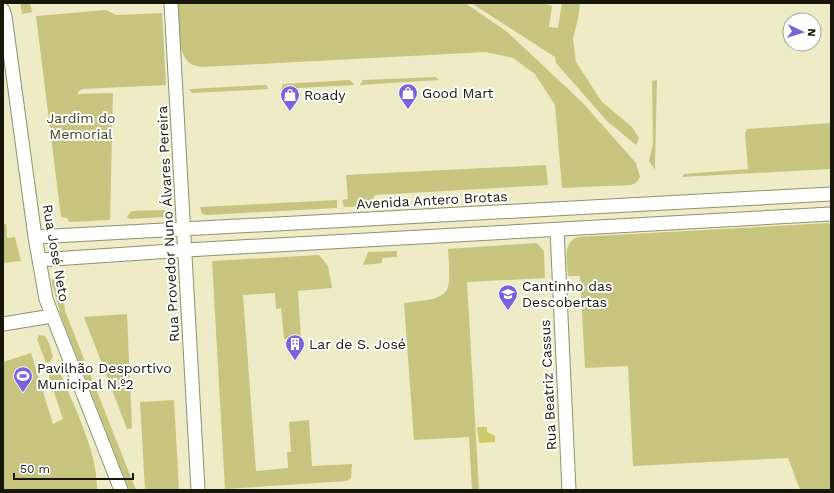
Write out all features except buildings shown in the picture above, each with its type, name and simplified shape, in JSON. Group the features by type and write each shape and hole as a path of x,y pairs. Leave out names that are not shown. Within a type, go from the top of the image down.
{"street":[{"name":"Rua Provedor Nuno Álvares Pereira","path":"171,3 185,229 198,490"},
{"name":"Rua José Neto","path":"3,10 35,237 46,299 121,490"},
{"name":"Avenida Antero Brotas","path":"35,237 831,194"},
{"path":"39,260 186,250 676,224 831,214"},
{"name":"Rua Beatriz Cassus","path":"557,230 569,490"},
{"path":"3,324 52,316"}],"green space":[{"path":"20,3 30,3 32,12 22,14"},
{"path":"178,3 465,3 506,31 582,102 636,163 640,177 636,183 631,185 562,188 555,105 535,74 513,58 486,52 202,67 191,64 185,58 182,51 179,35"},
{"path":"471,3 542,3 552,6 549,27 558,28 562,3 580,3 573,38 576,62 602,102 632,127 639,138 636,145 607,121 556,63 555,57"},
{"name":"Jardim do Memorial","path":"106,10 116,15 162,13 166,85 82,89 78,92 78,94 113,93 110,220 69,222 67,218 61,217 36,16"},
{"path":"436,77 439,80 360,85 363,80"},
{"path":"350,80 355,85 281,89 283,84"},
{"path":"657,80 655,170 649,161 653,144 652,81"},
{"path":"266,85 269,89 192,93 189,89"},
{"path":"831,123 831,169 682,177 684,174 748,169 745,133 747,129"},
{"path":"546,165 548,185 375,195 369,206 344,207 342,200 348,199 346,175"},
{"path":"337,200 337,208 207,215 202,214 200,207"},
{"path":"165,210 165,217 130,219 127,217 131,211"},
{"path":"829,223 831,228 831,490 800,490 788,458 633,466 628,366 585,368 580,276 568,276 567,254 568,248 573,240 578,237"},
{"path":"3,224 6,224 7,238 15,237 21,261 3,263"},
{"path":"537,243 544,251 545,278 467,282 479,490 472,490 469,437 414,440 404,303 432,299 446,292 449,277 448,249"},
{"path":"397,251 397,257 382,258 382,263 363,265 368,252"},
{"path":"319,255 328,266 332,288 298,291 301,338 284,339 281,308 276,309 275,293 243,295 256,471 288,468 287,452 291,452 289,422 309,420 312,466 352,464 351,478 347,481 225,489 212,261"},
{"path":"62,278 65,311 136,490 129,490 61,316 52,279"},
{"path":"127,314 132,428 127,429 84,317"},
{"path":"39,335 45,336 49,343 53,357 50,362 46,363 37,339"},
{"path":"31,353 53,424 63,419 49,377 50,372 55,370 60,372 84,430 94,460 97,490 3,490 3,362"},
{"path":"174,400 179,490 145,490 140,402"}],"shaded area":[{"path":"477,427 487,427 487,432 495,436 495,442 479,443"}],"place":[{"name":"Good Mart","path":"408,110"},
{"name":"Roady","path":"290,112"},
{"name":"Cantinho das Descobertas","path":"508,311"},
{"name":"Lar de S. José","path":"295,361"},
{"name":"Pavilhão Desportivo Municipal N.º2","path":"23,393"}]}
